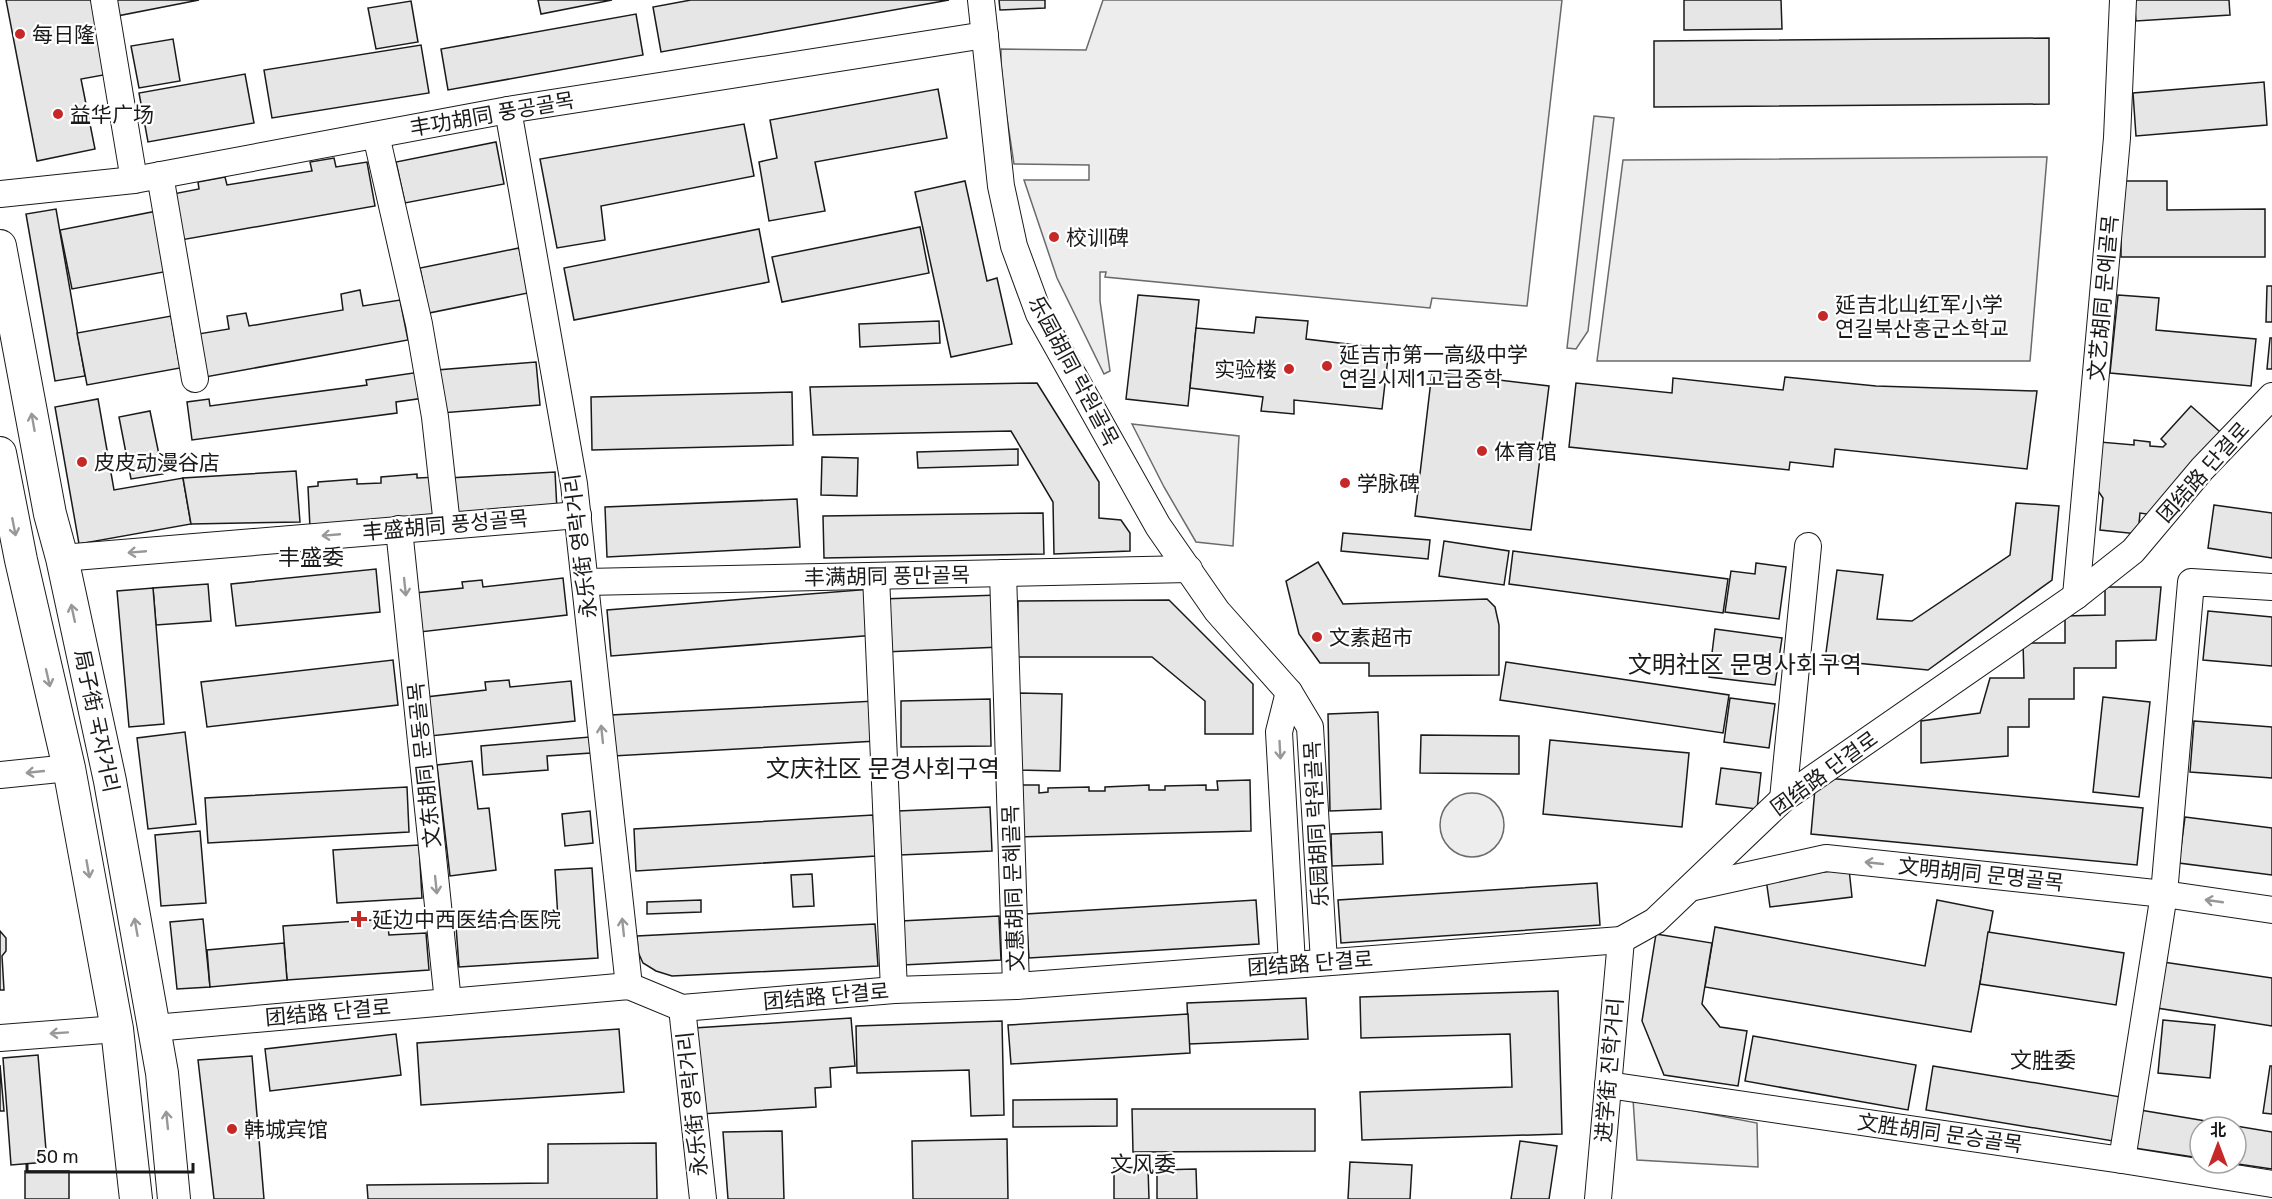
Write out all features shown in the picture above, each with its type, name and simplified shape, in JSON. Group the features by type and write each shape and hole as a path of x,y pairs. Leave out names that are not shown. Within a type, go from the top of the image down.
{"main road":[{"name":"局子街 국자거리","path":"0,246 50,514 62,558 110,781 162,1073 174,1199"},
{"name":"局子街 국자거리","path":"0,453 10,561 69,768 117,1029 136,1199"}],"street":[{"path":"104,0 134,180"},
{"name":"乐园胡同 락원골목","path":"981,0 1001,186 1014,246 1040,314 1158,526 1217,611 1288,692 1310,727 1324,962"},
{"name":"文艺胡同 문예골목","path":"2076,596 2116,150 2123,0"},
{"name":"丰功胡同 풍공골목","path":"0,194 134,180 508,110 985,35"},
{"name":"永乐街 영락거리","path":"508,110 574,484 630,986"},
{"path":"376,135 421,335 435,417 447,525"},
{"path":"160,175 195,379"},
{"name":"团结路 단결로","path":"154,1028 630,986 682,1008 894,990 1016,986 1621,940 1655,921 1783,800 2076,596 2133,551 2202,470 2272,396"},
{"name":"丰盛胡同 풍성골목","path":"62,558 578,515"},
{"name":"文东胡同 문동골목","path":"399,529 448,1002"},
{"path":"1783,800 1808,546"},
{"name":"丰满胡同 풍만골목","path":"585,582 1189,569"},
{"name":"文惠胡同 문혜골목","path":"1003,573 1016,986"},
{"path":"876,576 894,990"},
{"path":"2122,1160 2164,894 2191,582 2272,586"},
{"name":"乐园胡同 락원골목","path":"1288,692 1279,732 1292,964"},
{"path":"0,775 69,768"},
{"name":"文明胡同 문명골목","path":"1692,888 1826,858 2164,894 2272,910"},
{"name":"进学街 진학거리","path":"1598,1199 1621,940"},
{"name":"永乐街 영락거리","path":"682,1008 703,1199"},
{"path":"0,1038 117,1029"},
{"name":"文胜胡同 문승골목","path":"1608,1085 2272,1184"}],"shaded area":[{"path":"1103,0 1562,0 1527,306 1432,298 1430,308 1105,277 1106,272 1100,272 1100,301 1110,371 1104,374 1057,278 1024,180 1089,180 1089,165 1014,164 1001,64 1001,49 1086,50"},
{"path":"1594,116 1614,118 1588,331 1576,349 1567,348"},
{"path":"2047,157 2030,361 1597,361 1623,160"},
{"path":"1132,424 1239,436 1233,546 1196,542 1164,487"},
{"path":"1466,793 1478,793 1495,802 1502,813 1504,825 1502,837 1495,848 1478,857 1466,857 1454,852 1445,843 1440,831 1440,819 1445,807 1454,798"},
{"path":"1633,1099 1757,1123 1758,1167 1637,1160"}],"building":[{"name":"益华广场","path":"6,0 94,0 109,74 81,79 95,149 37,161"},
{"path":"114,0 199,0 117,16"},
{"path":"538,0 612,0 541,14"},
{"path":"691,0 949,0 661,52 653,7"},
{"path":"999,0 1045,0 1045,8 1000,10"},
{"path":"1684,0 1781,0 1782,29 1684,30"},
{"path":"2134,0 2229,0 2230,15 2136,21"},
{"path":"411,1 418,42 376,49 368,8"},
{"path":"636,14 643,55 448,90 441,49"},
{"path":"2049,38 2049,104 1654,107 1654,41"},
{"path":"173,39 180,81 139,88 131,46"},
{"path":"421,45 429,93 272,118 264,70"},
{"path":"245,74 254,123 148,142 139,93"},
{"path":"2264,82 2267,125 2136,136 2133,93"},
{"path":"938,89 947,138 815,162 825,211 769,221 759,162 777,158 770,120"},
{"path":"744,124 754,176 601,206 605,240 557,248 540,159"},
{"path":"496,142 504,184 405,203 396,162"},
{"path":"334,158 336,167 367,162 375,206 181,240 173,194 199,189 198,182 225,177 227,185 312,171 310,162"},
{"path":"965,181 987,281 997,278 1012,344 951,357 915,192"},
{"path":"2121,181 2167,181 2167,210 2265,209 2265,257 2121,257"},
{"path":"56,209 85,376 55,381 26,214"},
{"path":"157,211 169,271 72,289 60,230"},
{"path":"920,227 929,273 782,302 772,257"},
{"path":"759,229 769,282 574,320 564,268"},
{"path":"519,248 528,293 429,313 420,268"},
{"path":"2267,286 2272,286 2272,322 2266,322"},
{"path":"360,290 363,306 400,300 408,340 200,378 192,335 229,329 227,316 246,313 249,326 343,310 341,294"},
{"path":"1138,295 1199,300 1188,406 1126,399"},
{"path":"2118,295 2159,298 2156,330 2256,339 2251,386 2110,373"},
{"path":"171,316 180,368 87,385 77,333"},
{"name":"实验楼","path":"1256,317 1308,321 1306,339 1389,349 1382,409 1294,400 1294,414 1261,411 1263,397 1190,388 1196,328 1254,333"},
{"path":"939,321 940,343 860,347 859,324"},
{"path":"2270,338 2272,338 2272,369 2267,369"},
{"path":"536,362 540,405 441,413 437,370"},
{"path":"420,372 424,398 396,402 397,413 192,440 187,402 209,399 210,406 367,385 366,380"},
{"name":"体育馆","path":"1432,372 1549,386 1531,530 1415,516"},
{"path":"1785,377 1876,386 2037,391 2027,469 1835,449 1833,467 1790,462 1789,470 1569,447 1576,383 1672,393 1673,378 1783,390"},
{"path":"1037,383 1099,482 1099,518 1121,520 1130,533 1130,551 1054,554 1053,502 1011,431 813,435 810,387"},
{"path":"792,392 793,445 592,450 591,397"},
{"path":"98,399 114,490 183,478 191,524 79,544 55,407"},
{"path":"2191,406 2228,439 2161,516 2140,513 2138,534 2100,530 2103,498 2096,488 2100,442 2134,445 2134,440 2150,442 2150,446 2163,447 2166,444 2161,439"},
{"path":"150,411 163,474 131,479 119,417"},
{"path":"1018,449 1018,465 918,468 917,452"},
{"path":"822,457 858,458 857,496 821,495"},
{"path":"296,471 300,522 191,524 183,478"},
{"path":"555,472 557,510 450,516 448,478"},
{"path":"417,474 417,478 439,477 442,519 310,528 308,487 318,486 318,482 357,479 357,484 381,483 381,477"},
{"path":"797,499 800,547 607,557 605,507"},
{"path":"2016,503 2059,506 2052,580 1928,670 1825,660 1837,570 1883,575 1877,619 1912,621 2010,555"},
{"path":"2214,505 2272,513 2272,558 2208,548"},
{"path":"1043,513 1044,554 824,558 823,516"},
{"path":"1343,533 1430,540 1428,559 1341,551"},
{"path":"1444,541 1509,551 1504,585 1439,576"},
{"path":"1513,551 1728,579 1723,613 1509,584"},
{"path":"1318,562 1343,604 1487,599 1495,607 1499,625 1499,675 1369,676 1369,663 1320,663 1299,634 1286,581"},
{"path":"1756,563 1786,567 1779,619 1725,612 1731,571 1755,574"},
{"path":"376,569 380,612 236,626 231,584"},
{"path":"563,578 567,615 420,632 415,593 463,588 462,582 482,580 483,587"},
{"path":"208,584 211,621 156,625 153,588"},
{"path":"2105,587 2161,587 2156,640 2116,641 2116,668 2074,668 2074,699 2029,699 2029,727 2008,727 2008,756 1921,763 1921,721 1980,713 1990,678 2024,678 2023,643 2065,643 2065,616 2105,615"},
{"path":"153,588 164,724 129,727 117,591"},
{"path":"872,589 876,635 611,656 607,610"},
{"path":"999,595 1001,647 884,652 881,599"},
{"path":"1169,600 1253,684 1253,734 1205,734 1205,701 1152,657 1018,657 1018,601"},
{"path":"2208,611 2272,617 2272,666 2203,660"},
{"path":"1715,629 1782,638 1775,685 1709,677"},
{"path":"393,660 398,705 207,727 201,682"},
{"path":"1506,662 1729,695 1723,733 1500,700"},
{"path":"509,680 510,687 571,681 575,721 430,736 426,697 486,690 485,682"},
{"path":"1019,693 1062,694 1060,771 1018,770"},
{"path":"2103,697 2150,702 2139,797 2093,792"},
{"path":"1730,698 1775,704 1769,748 1724,742"},
{"path":"990,699 991,746 901,747 901,701"},
{"path":"875,701 877,741 613,756 611,715"},
{"path":"1378,712 1381,809 1330,811 1328,714"},
{"path":"2194,721 2272,727 2272,778 2190,772"},
{"path":"185,732 196,824 148,829 137,738"},
{"path":"1421,735 1519,736 1519,774 1420,773"},
{"path":"590,737 591,753 547,756 548,770 483,775 481,746"},
{"path":"1550,740 1689,753 1682,827 1543,814"},
{"path":"472,761 478,809 489,808 496,870 450,876 437,765"},
{"path":"1721,768 1761,773 1757,809 1716,804"},
{"path":"1816,777 2143,808 2137,865 1811,834"},
{"path":"1250,780 1251,831 1016,837 1015,785 1039,785 1039,793 1048,792 1048,788 1089,787 1089,791 1105,791 1105,787 1149,785 1149,790 1165,790 1165,786 1206,785 1206,790 1218,790 1217,781"},
{"path":"407,787 409,832 208,843 205,798"},
{"path":"990,807 992,851 900,855 898,811"},
{"path":"590,811 593,843 565,846 562,814"},
{"path":"873,815 876,856 636,871 634,829"},
{"path":"2185,817 2272,828 2272,875 2179,863"},
{"path":"200,831 206,903 161,906 155,835"},
{"path":"1382,832 1383,864 1332,866 1331,834"},
{"path":"419,845 422,898 337,903 333,850"},
{"path":"592,868 598,958 459,967 456,926 558,919 555,870"},
{"path":"1849,869 1852,897 1770,907 1766,879"},
{"path":"812,874 814,906 793,907 791,875"},
{"path":"1597,883 1600,925 1341,943 1338,900"},
{"path":"701,900 701,912 647,914 647,902"},
{"path":"1256,900 1259,944 1029,958 1026,914"},
{"path":"1937,900 1993,911 1971,1032 1705,987 1715,927 1925,966"},
{"path":"999,916 1001,960 903,965 901,921"},
{"path":"203,919 210,987 177,989 170,922"},
{"path":"387,919 389,935 426,933 429,970 287,980 283,926"},
{"path":"875,924 878,966 672,976 656,971 643,963 638,952 637,936"},
{"path":"0,931 6,938 6,951 2,956 4,990 0,990"},
{"path":"1988,932 2124,953 2116,1005 1980,984"},
{"path":"1656,934 1712,943 1702,1004 1720,1027 1747,1031 1738,1086 1664,1075 1642,1021"},
{"path":"284,943 287,980 210,987 207,950"},
{"path":"2163,962 2272,978 2272,1026 2157,1008"},
{"path":"1558,991 1562,1134 1362,1140 1360,1092 1512,1087 1510,1034 1361,1038 1360,997"},
{"path":"1306,998 1308,1039 1189,1044 1187,1003"},
{"path":"1188,1014 1190,1053 1011,1064 1008,1025"},
{"path":"851,1018 855,1066 830,1068 831,1087 815,1088 816,1107 700,1114 694,1028"},
{"path":"2163,1020 2215,1025 2210,1078 2158,1073"},
{"path":"1002,1021 1004,1115 971,1116 969,1070 857,1073 856,1026"},
{"path":"619,1029 624,1092 421,1105 417,1043"},
{"path":"396,1034 401,1075 270,1091 265,1049"},
{"path":"1753,1036 1916,1065 1908,1110 1745,1081"},
{"path":"38,1055 47,1162 11,1165 3,1058"},
{"name":"韩城宾馆","path":"252,1056 264,1199 214,1199 198,1060"},
{"path":"0,1065 4,1111 0,1111"},
{"path":"1933,1066 2121,1097 2113,1141 1926,1110"},
{"path":"2270,1066 2272,1066 2272,1114 2263,1113"},
{"path":"1117,1099 1117,1126 1013,1127 1013,1100"},
{"path":"1132,1109 1315,1109 1315,1151 1133,1152"},
{"path":"2140,1110 2188,1118 2188,1156 2134,1148"},
{"path":"2248,1128 2272,1132 2272,1169 2248,1165"},
{"path":"782,1131 784,1199 728,1199 723,1132"},
{"path":"1007,1139 1008,1199 913,1199 912,1141"},
{"path":"1520,1141 1557,1146 1549,1199 1511,1199"},
{"path":"656,1143 657,1199 368,1199 367,1185 548,1183 548,1144"},
{"path":"1350,1162 1412,1165 1410,1199 1348,1199"},
{"path":"1148,1167 1149,1199 1114,1199 1114,1168"},
{"path":"1196,1169 1197,1199 1157,1199 1157,1170"},
{"path":"25,1171 69,1171 69,1199 25,1199"}],"place":[{"name":"每日隆","path":"20,34"},
{"name":"益华广场","path":"58,114"},
{"name":"校训碑","path":"1054,237"},
{"name":"延吉北山红军小学 연길북산홍군소학교","path":"1823,316"},
{"name":"延吉市第一高级中学 연길시제1고급중학","path":"1327,366"},
{"name":"实验楼","path":"1289,369"},
{"name":"体育馆","path":"1482,451"},
{"name":"皮皮动漫谷店","path":"82,462"},
{"name":"学脉碑","path":"1345,483"},
{"name":"文素超市","path":"1317,637"},
{"name":"延边中西医结合医院","path":"359,919"},
{"name":"韩城宾馆","path":"232,1129"}],"district":[{"name":"丰盛委","path":"311,557"},
{"name":"文明社区 문명사회구역","path":"1745,665"},
{"name":"文庆社区 문경사회구역","path":"883,769"},
{"name":"文胜委","path":"2043,1060"},
{"name":"文风委","path":"1143,1164"}]}
